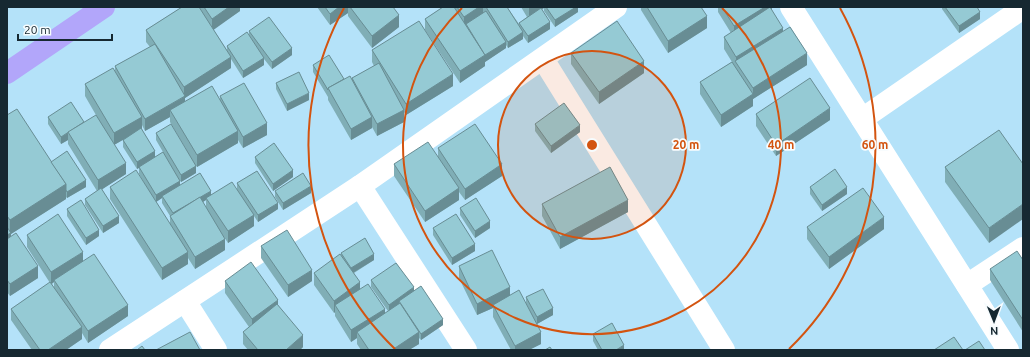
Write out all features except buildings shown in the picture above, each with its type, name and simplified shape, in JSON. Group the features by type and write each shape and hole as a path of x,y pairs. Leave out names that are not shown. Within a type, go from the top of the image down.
{"highway":[{"path":"7,73 104,7"}],"street":[{"path":"110,350 360,186 616,7"},
{"path":"791,7 1008,350"},
{"path":"862,119 1023,8"},
{"path":"543,59 724,350"},
{"path":"360,186 466,350"},
{"path":"968,285 1023,248"},
{"path":"185,301 216,350"}]}
